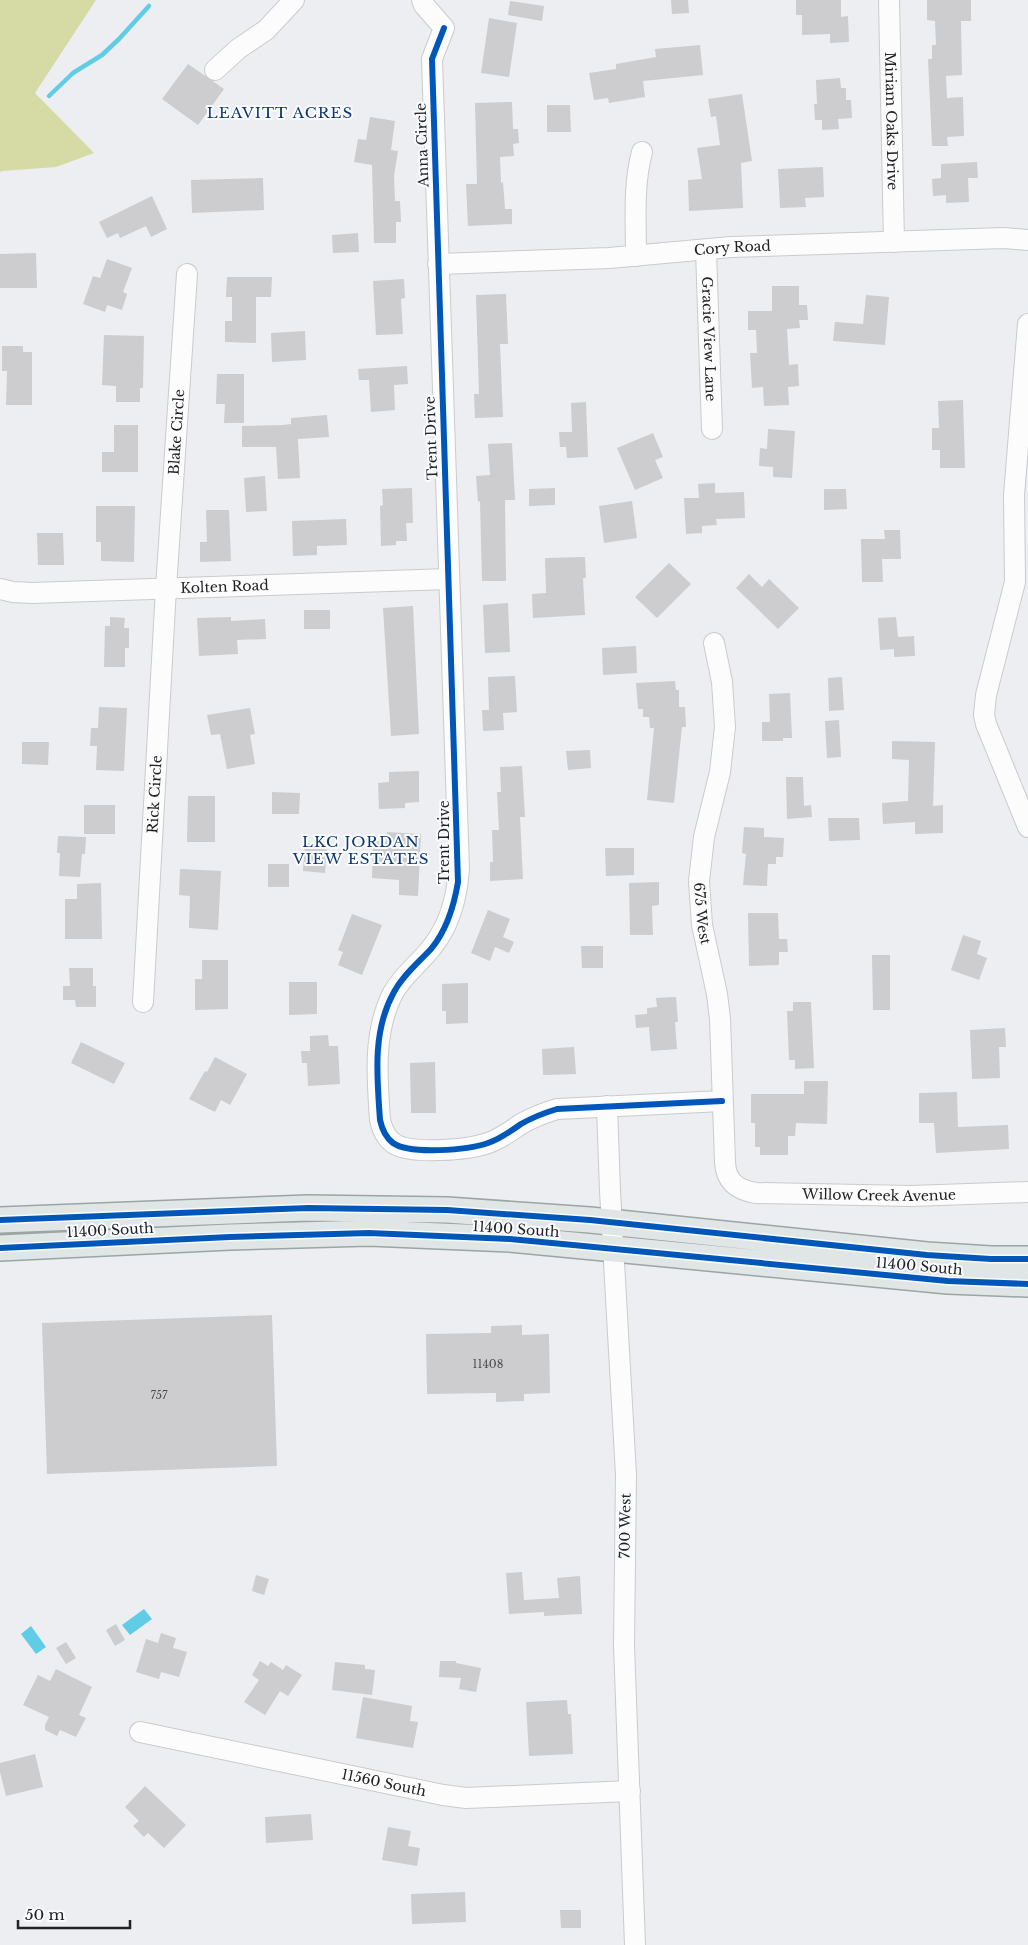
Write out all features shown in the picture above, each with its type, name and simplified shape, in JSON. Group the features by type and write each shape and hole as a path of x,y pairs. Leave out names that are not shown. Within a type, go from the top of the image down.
{"main road":[{"name":"11400 South","path":"0,1220 308,1208 447,1210 613,1222 927,1255 991,1259 1028,1258"},
{"name":"11400 South","path":"0,1248 230,1237 369,1233 510,1240 948,1281 1028,1284"}],"street":[{"path":"215,70 238,49 266,30 294,0"},
{"name":"Anna Circle","path":"422,0 424,5 444,28 432,59 438,264"},
{"name":"Miriam Oaks Drive","path":"888,0 894,242"},
{"path":"636,256 635,192 637,171 642,152"},
{"name":"Cory Road","path":"438,264 636,256 706,250 894,242 1004,238 1028,240"},
{"name":"Gracie View Lane","path":"706,250 712,429"},
{"name":"Trent Drive","path":"438,264 458,882 451,912 442,933 432,947 403,978 386,1010 380,1031 378,1053 380,1120 382,1129 394,1144 404,1148 416,1150 458,1148 488,1143 538,1115 557,1109 722,1101"},
{"name":"Blake Circle","path":"166,588 187,274"},
{"path":"1028,324 1015,487 1015,582 984,705 986,724 1028,827"},
{"name":"Kolten Road","path":"0,588 13,592 32,593 449,579"},
{"name":"Rick Circle","path":"143,1002 166,588"},
{"name":"675 West","path":"714,643 722,682 725,727 720,772 704,837 699,888 702,926 717,994 720,1018 725,1170 732,1184"},
{"name":"700 West","path":"607,1106 626,1476 624,1645 635,1945"},
{"name":"Willow Creek Avenue","path":"732,1184 739,1189 756,1193 848,1196 1028,1192"},
{"name":"11560 South","path":"140,1732 443,1795 466,1798 630,1791"}],"green space":[{"path":"0,0 96,0 35,93 94,153 56,167 0,172"}],"water":[{"path":"144,1609 152,1619 130,1635 122,1625"},
{"path":"31,1626 46,1647 36,1654 21,1634"}],"building":[{"path":"671,0 688,0 689,13 672,14"},
{"path":"796,0 841,0 841,17 848,16 849,42 830,43 830,34 802,35 802,15 796,15"},
{"path":"927,0 971,0 971,21 961,21 962,75 946,76 947,98 963,97 964,136 947,137 948,146 932,146 928,59 932,59 932,45 936,45 935,21 927,20"},
{"path":"510,1 544,6 542,21 508,15"},
{"path":"489,18 517,23 509,77 481,73"},
{"path":"700,45 703,75 643,81 645,97 609,103 608,98 594,100 589,73 616,69 616,64 656,57 655,49"},
{"path":"188,64 224,89 198,125 162,99"},
{"path":"840,78 841,88 846,88 846,100 851,100 852,118 838,119 839,129 822,130 822,120 815,120 814,104 817,104 816,80"},
{"path":"742,94 752,161 741,163 743,208 689,211 688,180 702,179 697,148 720,145 716,116 711,117 708,99"},
{"path":"512,102 513,129 518,129 519,143 513,144 514,156 500,157 505,209 512,209 512,224 468,226 466,184 477,184 475,103"},
{"path":"547,105 570,105 571,132 547,132"},
{"path":"370,117 395,121 391,150 398,151 394,176 395,201 400,201 401,222 396,222 396,243 374,243 372,165 354,162 358,139 366,140"},
{"path":"977,162 978,178 968,178 969,202 946,203 946,195 933,196 932,179 941,178 941,164"},
{"path":"823,167 824,197 805,198 806,207 780,208 778,169"},
{"path":"263,178 264,210 192,213 191,180"},
{"path":"152,196 167,229 151,237 146,226 120,238 118,233 107,238 99,222"},
{"path":"358,233 359,252 333,253 332,235"},
{"path":"36,253 37,288 0,288 0,254"},
{"path":"107,259 132,268 123,292 127,294 122,310 107,305 105,312 83,304 93,276 100,278"},
{"path":"227,277 272,277 271,297 256,297 256,343 225,342 225,321 232,321 232,297 226,297"},
{"path":"404,279 405,298 401,299 403,334 376,335 373,281"},
{"path":"772,286 799,286 799,305 807,305 808,320 799,320 800,328 787,329 789,365 798,364 799,386 788,387 789,405 764,406 763,387 752,388 750,353 757,353 756,330 748,330 748,311 772,311"},
{"path":"506,294 508,344 500,344 503,417 475,418 474,394 479,394 476,295"},
{"path":"866,295 889,297 885,345 833,341 835,322 863,324"},
{"path":"305,331 306,360 272,362 271,333"},
{"path":"104,335 144,336 143,388 140,388 140,402 116,402 116,386 102,385"},
{"path":"2,346 23,346 23,352 32,352 32,405 6,405 7,371 2,371"},
{"path":"407,366 408,384 394,385 395,410 371,412 369,380 359,380 358,369"},
{"path":"217,374 244,374 244,423 224,423 225,404 216,404"},
{"path":"963,400 965,468 940,468 940,450 932,450 932,428 939,428 938,401"},
{"path":"586,402 588,457 567,458 566,447 560,447 559,432 572,432 571,403"},
{"path":"327,415 329,437 298,439 300,478 278,479 276,447 242,447 242,426 291,424 291,418"},
{"path":"114,425 138,425 138,472 102,472 102,452 114,452"},
{"path":"768,429 795,431 792,478 773,477 773,467 759,466 760,448 767,449"},
{"path":"653,433 663,457 655,460 663,478 635,490 617,448"},
{"path":"512,443 515,500 505,500 506,581 482,581 480,501 478,502 476,476 490,475 488,444"},
{"path":"265,476 267,511 246,512 244,478"},
{"path":"715,483 715,493 744,492 745,518 716,519 717,525 702,526 702,533 686,534 684,498 699,498 698,484"},
{"path":"412,488 413,523 406,523 407,541 396,541 396,545 381,546 380,506 383,505 382,489"},
{"path":"555,488 555,505 529,506 529,489"},
{"path":"824,489 846,489 847,509 824,510"},
{"path":"632,501 637,538 604,543 599,506"},
{"path":"96,506 135,506 134,562 101,561 101,542 96,542"},
{"path":"206,510 229,510 231,561 200,562 200,542 207,542"},
{"path":"346,519 347,545 317,546 317,555 293,556 292,521"},
{"path":"884,530 900,530 901,559 882,559 883,582 862,582 861,539 885,539"},
{"path":"37,533 63,533 64,565 38,565"},
{"path":"585,557 586,578 583,578 585,615 533,618 532,594 546,593 545,558"},
{"path":"669,563 691,584 657,618 635,597"},
{"path":"749,574 762,587 769,579 799,608 778,629 736,588"},
{"path":"508,603 510,652 485,653 483,605"},
{"path":"413,606 419,734 391,736 383,608"},
{"path":"304,610 330,610 330,629 304,629"},
{"path":"110,617 125,618 124,628 129,628 129,648 125,648 125,667 104,667 105,626 110,626"},
{"path":"231,617 231,621 265,619 266,639 237,640 238,654 199,656 197,618"},
{"path":"896,617 898,637 914,636 915,656 894,657 894,649 880,650 878,618"},
{"path":"636,646 637,673 603,675 602,648"},
{"path":"515,676 517,712 503,713 504,730 483,731 482,710 489,710 488,677"},
{"path":"842,677 844,710 829,711 828,678"},
{"path":"675,681 676,690 679,690 679,707 685,707 686,727 682,727 674,803 647,800 654,728 650,728 649,717 643,717 643,709 638,709 636,683"},
{"path":"790,693 792,738 783,738 783,741 762,741 762,722 770,722 769,694"},
{"path":"99,707 127,708 124,771 96,770 97,746 90,746 91,728 98,728"},
{"path":"250,708 255,734 250,735 255,764 227,769 220,734 211,735 207,715"},
{"path":"839,720 841,757 827,758 825,721"},
{"path":"892,741 935,742 933,806 943,805 943,833 915,834 915,822 883,824 882,803 908,801 909,760 892,759"},
{"path":"22,742 49,742 48,765 22,764"},
{"path":"590,750 591,768 568,770 566,751"},
{"path":"522,766 525,817 520,817 523,879 490,881 490,862 493,862 492,830 499,830 497,792 501,792 500,767"},
{"path":"419,771 419,802 405,803 405,808 379,809 378,783 389,782 389,772"},
{"path":"786,777 803,777 804,806 811,805 812,817 787,819"},
{"path":"272,792 300,793 299,814 272,814"},
{"path":"188,796 215,796 215,842 187,842"},
{"path":"84,805 115,805 115,834 84,834"},
{"path":"828,818 859,818 860,840 829,841"},
{"path":"744,827 764,828 764,837 784,838 783,857 776,857 776,864 768,864 767,886 743,885 746,854 742,853"},
{"path":"387,832 421,834 418,896 399,895 399,880 372,878 373,841 386,842"},
{"path":"58,836 86,837 85,854 82,854 80,877 59,876 60,853 57,853"},
{"path":"305,843 327,844 325,873 303,871"},
{"path":"605,848 634,848 634,875 606,876"},
{"path":"268,864 289,864 289,887 268,887"},
{"path":"180,869 221,871 218,930 189,928 190,896 179,895"},
{"path":"659,882 659,905 652,906 653,935 630,935 629,883"},
{"path":"101,883 102,939 65,939 65,899 77,899 77,884"},
{"path":"488,910 510,919 503,937 514,942 509,953 495,947 490,961 471,953"},
{"path":"748,913 778,913 779,939 787,939 788,952 779,952 779,965 749,966"},
{"path":"352,914 382,925 362,975 338,965 343,952 338,950"},
{"path":"963,935 981,941 977,954 987,958 979,980 951,970"},
{"path":"581,946 603,946 603,968 582,968"},
{"path":"872,955 890,955 890,1010 873,1010"},
{"path":"202,960 228,960 228,1009 195,1010 195,979 202,979"},
{"path":"69,968 93,968 93,986 96,986 96,1007 76,1007 75,1000 63,1000 63,986 70,986"},
{"path":"289,982 317,982 317,1014 289,1015"},
{"path":"468,983 468,1023 446,1024 446,1011 442,1011 442,984"},
{"path":"676,997 678,1022 675,1022 677,1049 651,1051 649,1027 636,1028 635,1015 647,1014 647,1008 657,1007 656,998"},
{"path":"793,1002 811,1002 814,1068 795,1069 795,1060 789,1060 787,1011 793,1011"},
{"path":"1005,1028 1006,1047 999,1047 1000,1078 972,1079 970,1030"},
{"path":"328,1035 329,1046 338,1046 340,1084 308,1086 307,1063 302,1063 301,1051 310,1051 310,1036"},
{"path":"81,1042 125,1063 114,1084 71,1063"},
{"path":"574,1047 576,1074 543,1075 542,1049"},
{"path":"215,1057 247,1074 230,1105 221,1100 215,1112 189,1099"},
{"path":"435,1062 436,1113 411,1113 410,1063"},
{"path":"804,1081 828,1081 827,1124 796,1123 795,1136 788,1136 788,1155 760,1155 760,1147 755,1147 755,1123 751,1123 751,1094 804,1094"},
{"path":"957,1092 958,1127 1008,1125 1009,1149 936,1153 934,1123 919,1123 919,1093"},
{"path":"272,1315 277,1466 47,1474 42,1323"},
{"path":"522,1325 522,1335 549,1334 550,1393 524,1394 524,1401 496,1402 496,1393 427,1394 426,1334 491,1333 491,1326"},
{"path":"522,1572 524,1600 559,1598 557,1578 580,1576 582,1614 544,1616 544,1612 509,1614 506,1573"},
{"path":"256,1575 269,1579 264,1595 252,1591"},
{"path":"116,1624 125,1640 115,1646 106,1630"},
{"path":"161,1633 176,1638 173,1648 187,1652 179,1677 161,1672 159,1679 136,1672 146,1639 158,1643"},
{"path":"66,1642 76,1658 66,1664 56,1648"},
{"path":"260,1661 268,1666 271,1662 283,1670 286,1665 302,1675 288,1696 280,1691 265,1715 244,1702 259,1680 252,1675"},
{"path":"440,1661 456,1661 456,1663 481,1668 476,1692 459,1689 461,1678 439,1677"},
{"path":"335,1662 365,1665 365,1669 375,1670 372,1695 332,1690"},
{"path":"56,1669 92,1687 79,1715 86,1718 76,1737 60,1730 57,1736 45,1730 49,1717 23,1705 38,1675 50,1681"},
{"path":"363,1697 412,1706 410,1721 418,1722 413,1748 356,1738"},
{"path":"567,1700 568,1714 571,1714 573,1754 529,1756 526,1702"},
{"path":"35,1754 43,1787 6,1796 0,1772 0,1763"},
{"path":"145,1786 186,1825 164,1848 148,1833 144,1837 133,1826 139,1821 125,1807"},
{"path":"311,1814 313,1840 266,1843 265,1817"},
{"path":"388,1827 411,1831 408,1846 420,1848 417,1866 382,1860"},
{"path":"465,1892 466,1922 412,1924 411,1894"},
{"path":"560,1910 581,1910 581,1928 561,1928"}],"waterway":[{"path":"49,96 73,73 102,55 149,6"}],"cycle path":[{"path":"444,28 432,59 458,882 446,926 437,942 402,980 394,992 382,1022 377,1071 380,1120 384,1133 393,1143 412,1149 439,1150 479,1146 505,1135 530,1119 557,1109 722,1101"},
{"path":"0,1220 308,1208 447,1210 590,1220 927,1255 1028,1259"},
{"path":"0,1248 230,1237 369,1233 510,1239 948,1281 1028,1284"}],"district":[{"name":"LEAVITT ACRES","path":"280,112"},
{"name":"LKC JORDAN VIEW ESTATES","path":"361,850"}]}
